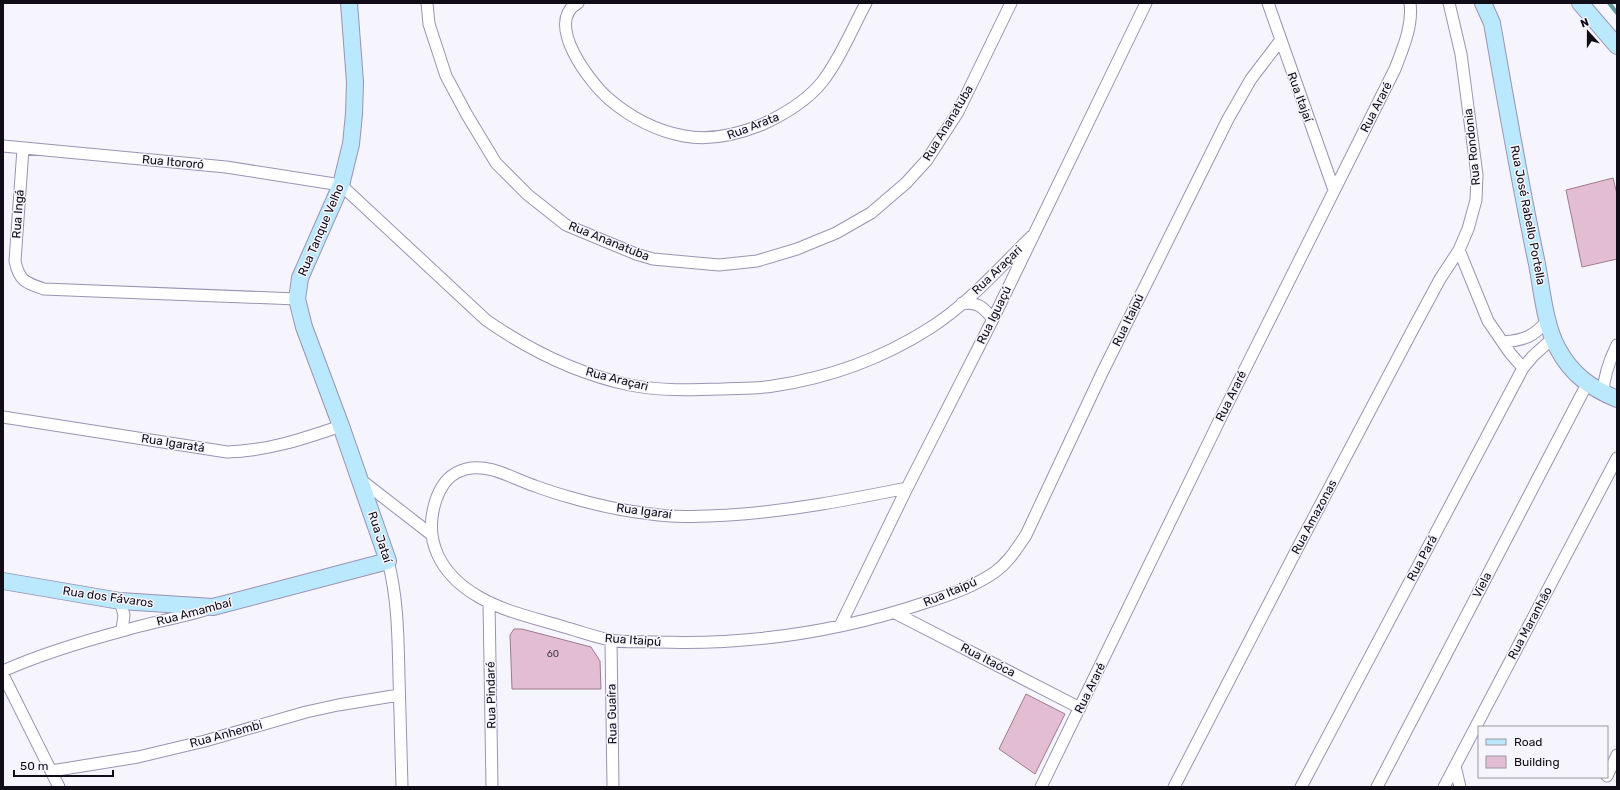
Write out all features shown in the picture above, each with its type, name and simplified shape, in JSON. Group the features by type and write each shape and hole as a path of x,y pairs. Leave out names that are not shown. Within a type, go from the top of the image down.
{"street":[{"name":"Rua Tanque Velho","path":"297,299 300,278 341,185 351,144 355,82 349,3"},
{"name":"Rua Ananatuba","path":"427,3 429,24 449,82 496,163 528,195 566,225 636,254 654,259 719,265 757,261 797,249 836,233 871,213 906,183 927,160 958,112 1011,3"},
{"name":"Rua Arata","path":"578,3 569,10 567,18 567,40 587,75 609,99 635,118 655,128 685,136 719,138 748,130 780,117 805,99 822,82 836,60 866,3"},
{"name":"Rua Iguaçú","path":"840,626 907,488 993,319 1146,3"},
{"name":"Rua Itajaí","path":"1268,3 1280,41 1334,190"},
{"name":"Rua Araré","path":"1041,787 1226,406 1395,69 1407,36 1411,12 1410,3"},
{"name":"Rua Rondonia","path":"1449,3 1461,54 1477,175 1476,200 1468,228 1459,250"},
{"name":"Rua José Rabello Portella","path":"1483,3 1492,22 1532,238 1553,338 1566,362 1587,384 1610,396"},
{"path":"1490,3 1492,22"},
{"path":"1580,3 1617,46"},
{"name":"Rua Itaipú","path":"432,536 434,547 443,565 454,580 470,592 513,612 611,640 690,643 733,641 796,634 840,626 895,613 944,597 995,572 1012,556 1026,535 1102,373 1228,119 1251,79 1280,41"},
{"name":"Rua Itororó","path":"3,146 226,167 341,185"},
{"name":"Rua Ingá","path":"23,149 14,261 21,278 30,284 44,288 297,299"},
{"name":"Rua Araçari","path":"341,185 486,320 508,335 552,358 590,374 630,385 660,389 698,390 772,386 842,370 895,348 930,328 962,304 1032,236"},
{"path":"1459,250 1488,320 1523,368"},
{"name":"Rua Amazonas","path":"1174,787 1440,279 1459,250"},
{"name":"Rua Jataí","path":"297,299 304,327 361,480 388,561 393,583 397,627 402,787"},
{"name":"Rua Araçari","path":"962,304 978,304 986,310 993,319"},
{"path":"1503,342 1519,341 1531,337 1539,331 1548,320"},
{"name":"Rua Pará","path":"1301,787 1523,368 1533,356 1553,338"},
{"path":"1610,396 1604,379 1607,367 1617,345"},
{"name":"Viela","path":"1377,787 1587,384"},
{"name":"Rua Igaratá","path":"3,417 227,452 269,448 296,442 341,426"},
{"name":"Rua Maranhão","path":"1444,787 1617,458"},
{"name":"Rua Igaraí","path":"432,536 431,517 441,487 447,478 458,471 470,468 482,468 500,472 535,487 571,498 603,506 654,515 702,517 767,512 819,505 907,488"},
{"path":"361,480 432,536"},
{"name":"Rua Amambaí","path":"3,671 44,654 122,630 183,616 388,561"},
{"name":"Rua dos Fávaros","path":"3,581 120,601 213,607"},
{"path":"120,601 124,615 122,630"},
{"name":"Rua Pindaré","path":"489,602 492,787"},
{"name":"Rua Itaóca","path":"895,613 1080,708"},
{"name":"Rua Guaíra","path":"611,640 613,787"},
{"path":"3,675 60,787"},
{"name":"Rua Anhembi","path":"51,771 138,757 205,741 306,712 400,695"},
{"path":"1608,775 1617,755"},
{"path":"1455,766 1460,787"}],"building":[{"path":"1613,178 1617,194 1617,259 1582,267 1566,190"},
{"path":"514,629 522,629 591,647 600,661 601,689 512,689 510,635"},
{"path":"1026,694 1065,714 1035,774 999,749"}],"waterway":[{"path":"1609,3 1617,13"}]}
